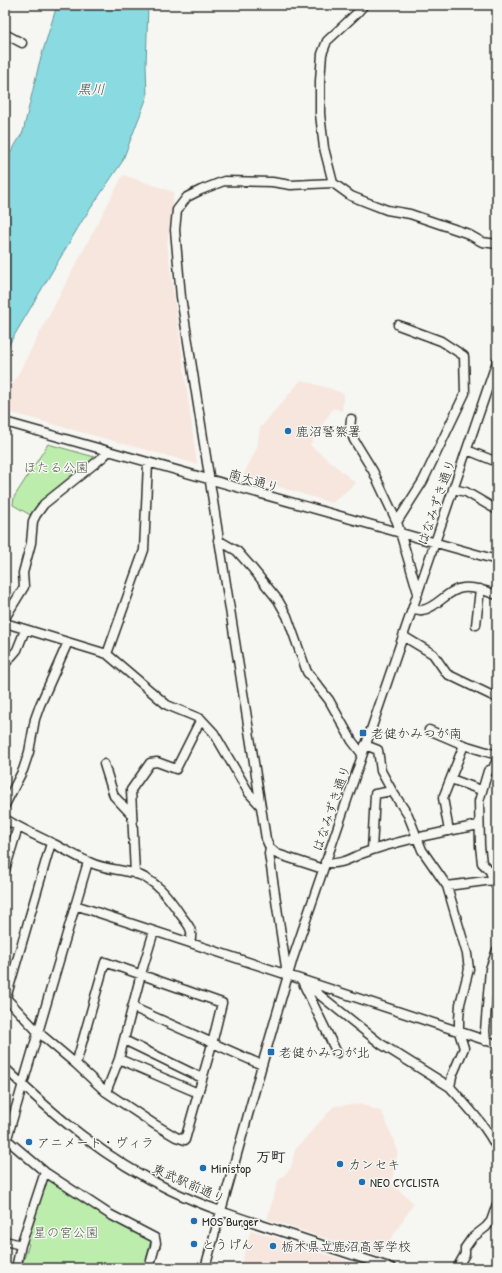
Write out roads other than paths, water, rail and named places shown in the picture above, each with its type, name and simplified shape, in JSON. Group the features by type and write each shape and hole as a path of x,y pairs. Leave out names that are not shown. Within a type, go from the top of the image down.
{"street":[{"path":"333,183 324,148 320,114 322,54 327,41 358,13 364,5"},
{"path":"5,34 22,43"},
{"path":"288,976 270,861 270,848 266,839 260,805 181,297 175,230 177,210 187,197 224,181 272,182 291,185 333,183 351,196 387,210 410,214 466,232 482,242 497,244"},
{"path":"397,522 423,482 465,393 464,356 441,341 398,325"},
{"name":"はなみずき通り","path":"205,1268 288,976 365,745 497,361"},
{"path":"352,418 350,429 354,440 373,471 397,522 418,593"},
{"name":"南大通り","path":"5,422 497,560"},
{"path":"467,450 497,462"},
{"path":"5,618 24,587 23,573 31,543 33,521 36,515 44,504 108,452"},
{"path":"107,654 144,550 148,462"},
{"path":"453,489 466,492 497,510"},
{"path":"218,540 237,551 278,600 287,616 307,672 329,700 352,741 362,754"},
{"path":"413,608 422,610 437,604 453,591 462,588 480,589 497,595"},
{"path":"476,625 480,589"},
{"path":"5,623 107,654 167,705 201,719 214,733 249,793 260,805"},
{"path":"5,664 17,650 25,630"},
{"path":"403,636 433,654 447,674 497,698"},
{"path":"5,805 23,770 29,752 35,719 68,642"},
{"path":"135,874 131,790 150,763 156,762 176,769 201,719"},
{"path":"429,730 464,745 497,755"},
{"path":"365,745 378,750 381,771 408,815 422,850 447,886 465,948 469,969 460,1004 459,1032 464,1048 452,1076 450,1087"},
{"path":"449,831 443,798 464,745"},
{"path":"447,886 495,883 490,872 482,863 479,826 479,801 481,790 488,771 495,770 497,760"},
{"path":"104,764 114,796 131,814"},
{"path":"451,779 481,790"},
{"path":"372,850 375,794 392,791"},
{"path":"5,819 88,862 102,867 135,874 154,883 168,897 191,930 192,937 190,943"},
{"path":"270,848 277,854 324,866 336,864 372,850 417,838 479,826"},
{"path":"5,870 18,827"},
{"path":"52,843 5,998 38,1032 106,1092 154,1124 176,1137 185,1140 222,1003 105,962 76,1064"},
{"path":"88,862 6,1141 45,1172 109,1214 155,1238 156,1243 149,1268"},
{"path":"75,905 497,1044"},
{"path":"106,1092 119,1059 140,974 154,931"},
{"path":"486,1041 485,1031 490,969 497,950"},
{"path":"302,980 337,1053"},
{"path":"302,980 381,1044 450,1087 476,1118 494,1142 497,1149"},
{"path":"132,1007 262,1065"},
{"path":"124,1040 202,1078"},
{"path":"119,1059 198,1093"},
{"name":"東武駅前通り","path":"5,1068 36,1099 80,1134 123,1164 170,1190 221,1211 392,1268"},
{"path":"16,1268 21,1245 45,1172"},
{"path":"457,1268 465,1254 465,1248 472,1238 486,1228 491,1221 497,1204"},
{"path":"5,1241 21,1245"}],"water":[{"name":"黒川","path":"57,5 148,5 146,65 147,97 122,162 82,221 5,351 5,162 23,132 39,64"}],"place":[{"name":"鹿沼警察署","path":"288,431"},
{"name":"老健かみつが南","path":"363,733"},
{"name":"老健かみつが北","path":"271,1052"},
{"name":"アニメート・ヴィラ","path":"29,1142"},
{"name":"カンセキ","path":"340,1164"},
{"name":"Ministop","path":"203,1168"},
{"name":"NEO CYCLISTA","path":"362,1182"},
{"name":"MOS Burger","path":"194,1221"},
{"name":"とうげん","path":"194,1244"},
{"name":"栃木県立鹿沼高等学校","path":"273,1246"}],"district":[{"name":"万町","path":"271,1156"}],"park label":[{"name":"ほたる公園","path":"56,467"},
{"name":"星の宮公園","path":"66,1232"}]}
